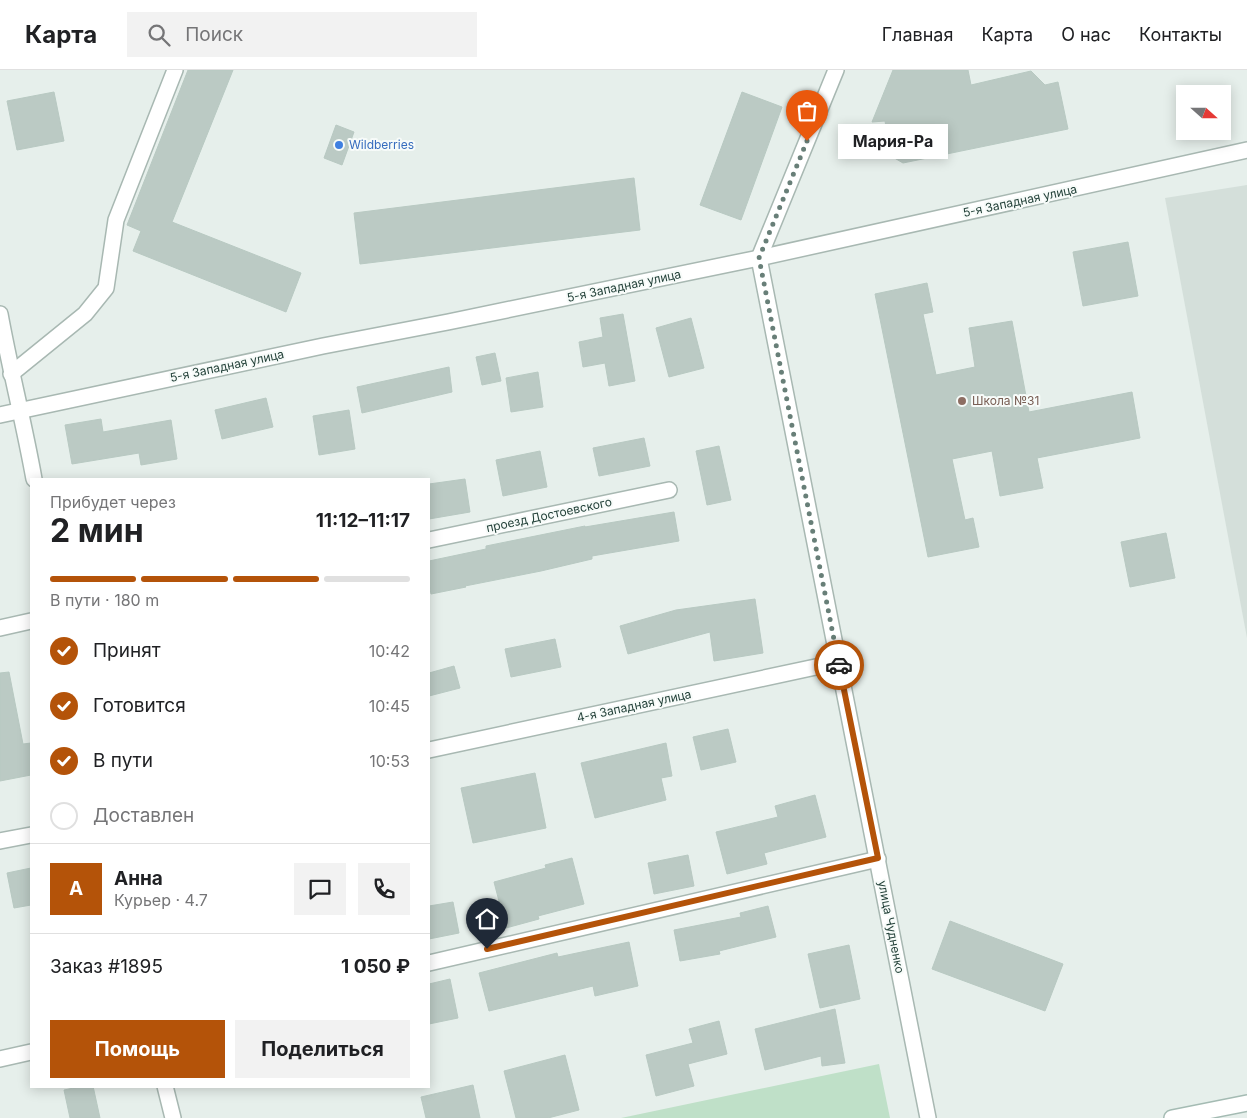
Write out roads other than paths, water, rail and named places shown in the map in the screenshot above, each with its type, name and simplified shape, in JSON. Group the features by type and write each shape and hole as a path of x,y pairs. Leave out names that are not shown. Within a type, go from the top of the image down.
{"street":[{"path":"11,374 85,314 106,288 116,220 175,70"},
{"path":"759,258 836,70"},
{"name":"5-я Западная улица","path":"0,415 323,346 759,258 1247,150"},
{"name":"улица Чудненко","path":"759,258 928,1118"},
{"path":"0,314 34,478"},
{"name":"проезд Достоевского","path":"430,540 669,490"},
{"path":"0,628 30,622"},
{"name":"4-я Западная улица","path":"430,750 839,662"},
{"path":"0,842 30,835"},
{"path":"430,963 878,858"},
{"path":"0,1058 30,1052"},
{"path":"166,1088 173,1118"},
{"path":"1172,1118 1247,1103"}],"place":[{"name":"Мария-Ра","path":"807,141"},
{"name":"Wildberries","path":"339,145"},
{"name":"Школа №31","path":"962,401"}]}
